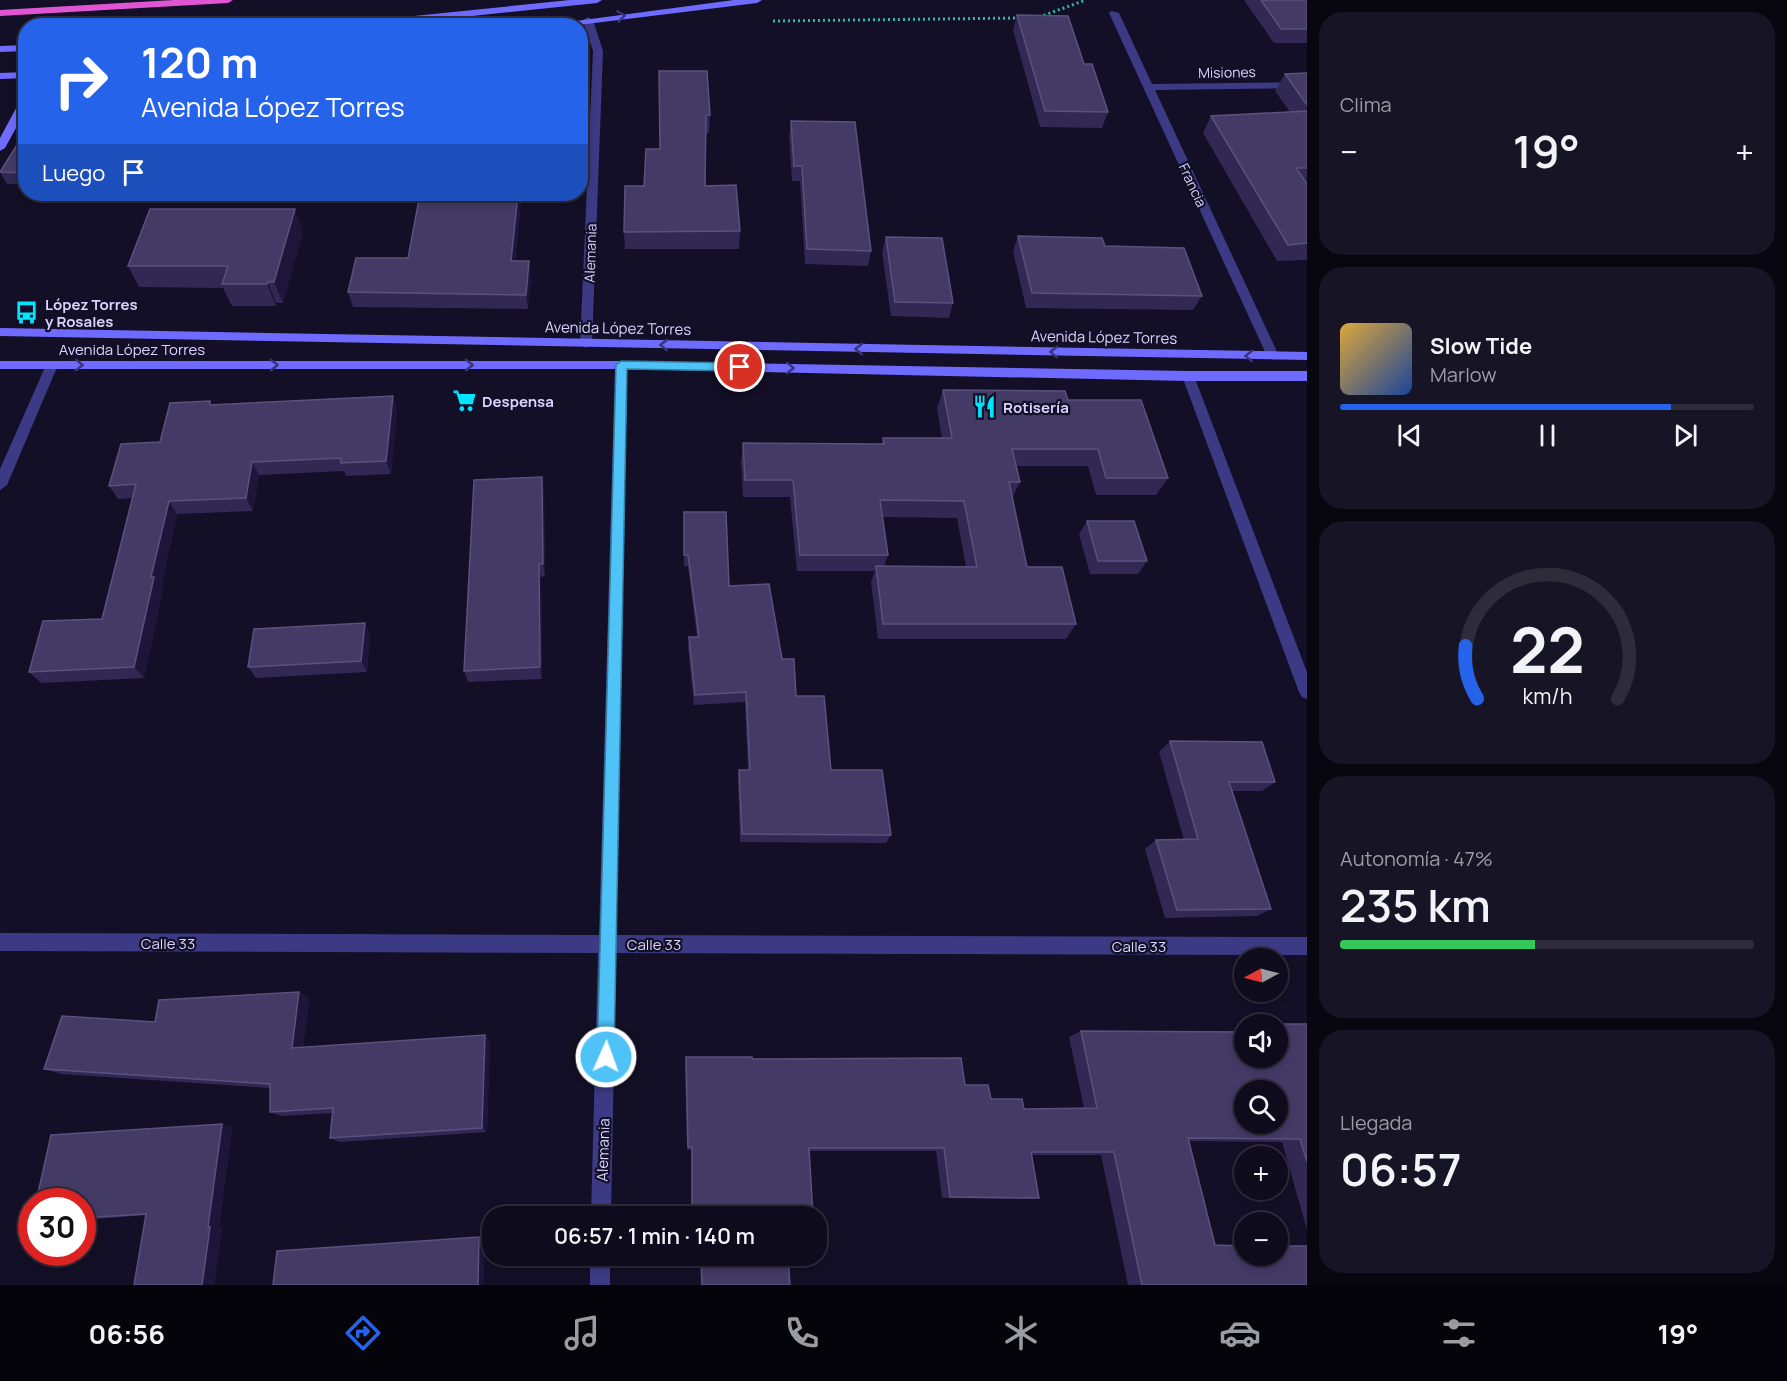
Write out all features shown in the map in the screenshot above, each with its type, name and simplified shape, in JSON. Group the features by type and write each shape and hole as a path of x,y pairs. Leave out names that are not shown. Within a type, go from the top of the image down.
{"highway":[{"path":"0,13 228,0"}],"main road":[{"path":"423,18 597,0"},
{"path":"588,20 756,0"},
{"path":"0,49 18,48"},
{"path":"0,76 18,75"},
{"path":"0,148 18,114"},
{"name":"Avenida López Torres","path":"0,332 1307,356"},
{"name":"Avenida López Torres","path":"0,365 621,365 1188,376 1307,376"}],"street":[{"name":"Francia","path":"1114,13 1273,356"},
{"name":"Alemania","path":"586,344 598,51 588,20"},
{"name":"Misiones","path":"1148,87 1307,85"},
{"path":"0,485 52,365"},
{"name":"Alemania","path":"602,1206 621,365"},
{"path":"1188,376 1307,692"},
{"name":"Calle 33","path":"0,942 1307,946"},
{"path":"600,1266 600,1285"}],"path":[{"path":"1035,18 1086,0"},
{"path":"772,21 1023,18"}],"building":[{"path":"1261,0 1307,0 1307,29 1281,29"},
{"path":"1017,15 1068,16 1084,64 1092,64 1108,112 1045,111"},
{"path":"659,71 707,71 710,115 706,115 705,186 736,185 740,231 624,232 625,186 644,186 646,149 660,149"},
{"path":"1307,73 1307,105 1285,74"},
{"path":"1307,111 1307,168 1296,168 1307,184 1307,243 1288,245 1211,116"},
{"path":"791,121 855,122 871,251 807,249 802,166 794,166"},
{"path":"18,143 18,173 0,172"},
{"path":"419,201 517,201 511,261 529,261 526,295 348,292 356,258 408,258"},
{"path":"150,209 295,209 274,282 222,284 228,266 128,266"},
{"path":"1018,236 1102,238 1105,246 1184,248 1202,296 1032,293"},
{"path":"886,237 942,238 953,303 895,302"},
{"path":"943,390 1065,391 1068,400 1141,400 1168,478 1106,478 1098,449 1012,449 1020,482 1009,482 1027,567 1062,567 1076,624 883,624 876,566 977,567 964,501 880,500 888,555 800,555 793,480 745,480 743,443 884,444 883,438 952,438"},
{"path":"393,396 386,461 341,463 341,458 252,462 246,498 169,501 151,577 154,577 134,667 29,672 43,621 102,619 136,484 109,486 121,444 160,442 170,403 210,401 210,405"},
{"path":"542,477 543,564 539,564 540,667 464,671 474,480"},
{"path":"684,512 726,512 729,586 769,584 782,659 794,659 796,696 824,696 831,770 882,770 891,835 742,834 739,770 750,770 746,692 695,695 689,637 699,637 688,555 684,555"},
{"path":"1087,521 1134,521 1147,561 1098,561"},
{"path":"365,623 361,661 248,667 254,629"},
{"path":"1170,741 1262,742 1275,782 1229,782 1271,909 1177,910 1156,840 1198,839"},
{"path":"299,992 292,1048 485,1035 482,1128 330,1138 333,1108 270,1112 270,1084 44,1069 62,1016 155,1022 159,1000"},
{"path":"1288,1024 1307,1024 1307,1162 1300,1139 1188,1138 1215,1245 1234,1246 1234,1266 1288,1266 1288,1246 1307,1246 1307,1285 1142,1285 1114,1152 1031,1152 1039,1198 950,1197 944,1148 809,1148 812,1206 692,1206 692,1147 688,1147 686,1057 961,1058 965,1085 988,1085 991,1099 1022,1099 1024,1109 1097,1108 1081,1031 1234,1032 1234,1068 1288,1068"},
{"path":"222,1124 202,1285 134,1285 146,1214 96,1217 96,1188 39,1188 51,1135"},
{"path":"479,1237 478,1285 273,1285 277,1251"},
{"path":"701,1266 789,1266 790,1285 702,1285"}],"place":[{"name":"López Torres y Rosales","path":"27,313"},
{"name":"Despensa","path":"464,401"},
{"name":"Rotisería","path":"985,407"}],"route":[{"path":"606,1057 621,365 740,367"}]}
